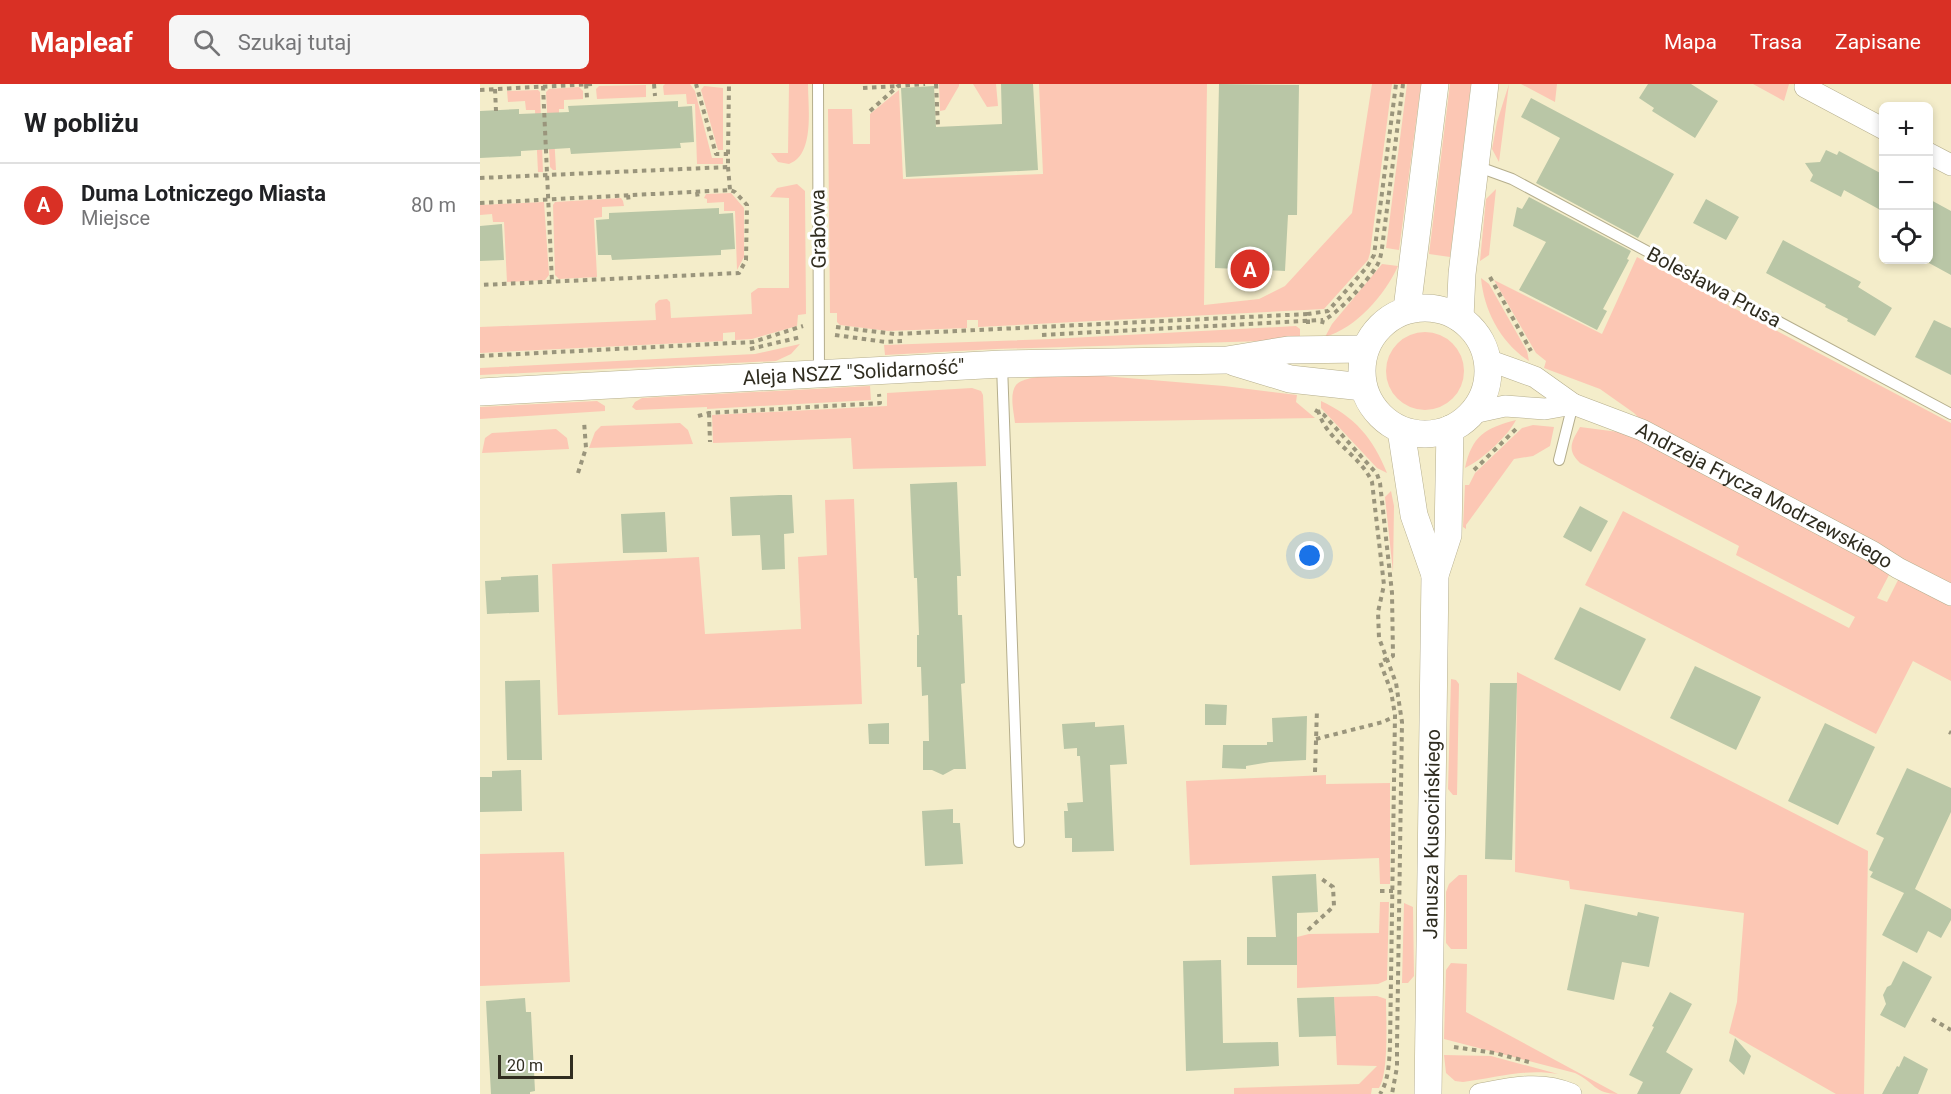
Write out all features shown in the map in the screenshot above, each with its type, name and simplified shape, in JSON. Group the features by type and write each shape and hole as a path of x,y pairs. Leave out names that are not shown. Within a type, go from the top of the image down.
{"street":[{"path":"1407,309 1435,84"},
{"path":"1460,318 1461,274 1485,84"},
{"path":"1805,87 1879,126"},
{"path":"1933,155 1951,165"},
{"path":"1434,308 1460,318 1475,332 1488,360 1487,385 1482,400 1462,422 1434,434 1417,434 1401,430 1384,420 1371,405 1363,387 1361,368 1364,350 1374,332 1389,318 1407,309 1434,308"},
{"name":"Aleja NSZZ \"Solidarność\"","path":"480,392 1002,364 1227,360 1288,350 1364,350"},
{"name":"Aleja NSZZ \"Solidarność\"","path":"1227,360 1290,379 1363,387"},
{"name":"Andrzeja Frycza Modrzewskiego","path":"1488,360 1535,377 1573,404 1642,430 1951,595"},
{"path":"1473,412 1505,406 1545,409 1573,404"},
{"name":"Janusza Kusocińskiego","path":"1428,1094 1435,574 1448,535 1450,429"},
{"name":"Janusza Kusocińskiego","path":"1401,430 1414,515 1435,574"},
{"path":"1480,1094 1524,1085 1560,1089 1571,1094"}],"lane":[{"name":"Grabowa","path":"818,84 819,374"},
{"name":"Bolesława Prusa","path":"1475,165 1512,180 1951,414"},
{"path":"1002,364 1019,842"},
{"path":"1559,460 1573,404"}],"path":[{"path":"586,84 587,98"},
{"path":"480,90 592,84"},
{"path":"654,84 655,96"},
{"path":"696,84 716,154 728,154"},
{"path":"729,84 730,190"},
{"path":"863,88 926,84"},
{"path":"936,84 938,127"},
{"path":"480,357 753,342 801,328 807,322 819,321 830,321 836,327 895,334 1308,314 1328,311 1367,267 1374,255 1396,84"},
{"path":"1040,335 1308,321 1323,320 1334,316 1378,263 1382,248 1403,84"},
{"path":"543,86 552,282"},
{"path":"870,111 898,86"},
{"path":"495,89 496,111"},
{"path":"480,178 728,167"},
{"path":"480,203 730,190 735,192 747,205 746,261 739,273 480,285"},
{"path":"697,192 698,200"},
{"path":"628,195 629,204"},
{"path":"1490,270 1490,279 1538,362 1535,377"},
{"path":"1308,314 1314,350"},
{"path":"1314,350 1323,320"},
{"path":"741,350 819,335 886,342 906,341"},
{"path":"1312,382 1305,401 1310,407 1324,415 1377,474 1380,483 1392,592 1393,656 1380,662 1391,691 1395,715 1390,1046 1389,1067 1384,1088 1380,1094"},
{"path":"1312,382 1321,422 1366,471 1372,482 1384,585 1378,612 1379,638 1398,689 1402,722 1397,1066 1392,1094"},
{"path":"698,416 709,412 880,403"},
{"path":"1449,478 1468,476 1518,428 1526,418 1528,408"},
{"path":"709,412 710,442"},
{"path":"578,473 586,448 584,421"},
{"path":"1380,483 1409,481"},
{"path":"1315,772 1317,709"},
{"path":"1316,739 1383,722 1395,715"},
{"path":"1308,930 1334,906 1333,887 1319,877"},
{"path":"1380,891 1393,891"},
{"path":"1932,1019 1951,1030"},
{"path":"1390,1046 1445,1046 1495,1053 1529,1062"}],"shaded area":[{"path":"665,84 690,84 695,91 712,158 723,158 723,164 697,164 695,104 687,104 686,94 664,95 663,86"},
{"path":"789,84 808,84 809,117 803,151 789,164 778,162 771,153 788,153"},
{"path":"939,84 959,84 945,110 940,111"},
{"path":"973,84 996,84 998,106 987,107"},
{"path":"1039,84 1207,84 1204,305 1259,299 1285,286 1352,213 1372,84 1392,84 1368,260 1324,309 978,327 978,320 967,320 967,328 888,331 840,325 837,322 837,313 830,313 828,109 852,109 853,144 870,144 870,114 899,90 903,179 1043,174"},
{"path":"1407,84 1421,84 1399,250 1386,248"},
{"path":"1450,84 1471,84 1450,257 1429,254"},
{"path":"1509,84 1499,162 1492,149 1497,122"},
{"path":"1521,84 1557,84 1555,102"},
{"path":"1753,84 1789,84 1784,101"},
{"path":"646,85 646,97 597,99 596,89 599,86"},
{"path":"704,86 723,88 723,150 718,150 701,90"},
{"path":"579,87 583,91 583,99 564,100 564,109 559,109 559,116 553,117 556,170 553,170 550,167 546,92 549,89"},
{"path":"538,90 540,92 543,172 538,172 535,110 526,110 525,101 508,102 507,91"},
{"path":"797,184 805,191 806,314 798,315 797,326 752,339 735,340 735,332 723,333 723,341 480,353 480,327 656,320 655,304 659,300 667,299 670,302 671,318 752,314 751,293 758,288 789,288 789,198 770,197 777,188"},
{"path":"1496,189 1489,255 1480,261 1486,199"},
{"path":"731,193 744,208 744,257 737,270 735,211 724,211 724,202 707,203 707,199 704,198 706,194"},
{"path":"621,198 624,206 602,207 602,217 594,218 597,277 559,279 555,275 553,205 555,202"},
{"path":"544,202 549,275 545,280 507,282 504,222 493,222 492,214 480,215 480,205"},
{"path":"1637,257 1951,423 1951,586 1646,425 1634,413 1600,389 1544,368 1546,361 1536,353 1494,280 1602,334"},
{"path":"1382,264 1398,266 1377,299 1348,326 1325,337 1332,324"},
{"path":"1481,278 1489,284 1527,351 1529,361 1502,336 1490,314"},
{"path":"1296,326 1300,329 1300,340 996,349 885,355 884,345 1051,339"},
{"path":"1417,332 1433,332 1447,338 1458,349 1464,363 1464,379 1458,393 1447,404 1433,410 1417,410 1403,404 1392,393 1386,379 1386,363 1392,349 1403,338"},
{"path":"800,344 791,354 776,361 480,375 480,368 755,354"},
{"path":"1063,375 1091,375 1224,386 1297,395 1296,402 1315,418 1015,423 1013,393 1016,385 1021,381"},
{"path":"870,386 871,400 707,409 707,407 636,410 632,407 642,398"},
{"path":"972,388 981,391 983,395 986,466 853,469 851,438 713,443 712,415 887,406 887,393"},
{"path":"597,401 605,406 605,411 480,419 480,407"},
{"path":"1321,401 1344,414 1362,430 1376,449 1387,473 1377,468 1321,408"},
{"path":"1516,420 1494,447 1465,468 1472,448 1482,435 1496,426"},
{"path":"680,423 688,430 693,444 589,448 595,432 601,426"},
{"path":"1533,425 1554,427 1550,446 1533,456 1514,459 1466,525 1466,529 1463,527 1465,485 1469,485 1475,473 1522,428"},
{"path":"1580,427 1626,433 1890,573 1877,598 1887,602 1899,578 1951,603 1951,681 1913,661 1876,734 1585,585 1623,511 1849,628 1855,617 1736,555 1739,546 1580,463 1573,454 1572,445"},
{"path":"556,429 567,438 569,449 482,453 485,438 492,433"},
{"path":"1391,491 1394,506 1393,572 1385,497"},
{"path":"854,499 862,704 558,715 552,564 699,557 705,634 801,629 798,557 827,555 825,500"},
{"path":"1517,672 1868,851 1864,1094 1836,1094 1729,1033 1737,1002 1744,913 1570,889 1569,881 1515,872"},
{"path":"1451,679 1456,680 1459,684 1457,795 1453,795 1448,789"},
{"path":"1326,775 1326,784 1390,783 1390,884 1380,884 1379,858 1190,865 1186,781"},
{"path":"564,852 570,982 480,986 480,854"},
{"path":"1459,875 1467,875 1467,949 1451,949 1446,943 1446,892 1449,884"},
{"path":"1380,902 1389,902 1387,980 1378,984 1297,988 1297,937 1309,934 1379,933"},
{"path":"1404,903 1413,907 1414,976 1408,983 1402,983"},
{"path":"1451,963 1467,964 1466,1012 1618,1094 1599,1090 1575,1073 1444,1039 1446,970"},
{"path":"1377,996 1386,999 1386,1059 1379,1088 1372,1088 1371,1094 1234,1094 1234,1088 1359,1084 1377,1066 1337,1065 1334,997"},
{"path":"1444,1055 1491,1056 1558,1074 1534,1072 1463,1082 1455,1081 1446,1073"}],"building":[{"path":"1001,84 1033,84 1038,170 906,177 901,88 934,86 936,127 1002,124"},
{"path":"1219,84 1299,85 1297,215 1288,215 1285,271 1215,268"},
{"path":"1648,84 1691,84 1718,101 1695,138 1652,111 1654,108 1639,98"},
{"path":"1531,98 1674,174 1638,238 1536,183 1560,138 1521,117"},
{"path":"678,101 678,107 692,106 694,142 680,143 681,148 571,154 570,148 521,151 521,156 480,158 480,111 519,109 519,114 569,112 568,106"},
{"path":"1826,150 1837,155 1839,151 1879,172 1879,209 1844,190 1841,197 1810,181 1813,175 1805,163 1820,162"},
{"path":"1529,197 1631,251 1627,259 1629,260 1603,309 1607,311 1597,330 1519,290 1546,242 1513,226 1517,207 1522,209"},
{"path":"1706,199 1739,217 1726,240 1693,223"},
{"path":"1933,201 1951,211 1951,275 1931,264 1933,264"},
{"path":"719,208 719,214 733,213 735,249 721,250 721,255 612,260 611,255 598,255 596,220 609,219 609,213"},
{"path":"502,224 504,260 480,261 480,226"},
{"path":"1783,240 1861,282 1858,287 1892,308 1875,336 1847,321 1848,319 1825,307 1826,305 1766,273"},
{"path":"1934,320 1951,328 1951,375 1915,357"},
{"path":"957,482 961,576 957,576 958,615 962,615 965,683 961,684 966,769 954,769 943,775 932,770 923,770 923,741 929,741 928,695 922,696 921,667 917,667 917,635 919,635 917,578 914,578 910,484"},
{"path":"792,495 794,533 784,534 785,569 762,570 760,535 732,536 730,497"},
{"path":"1580,506 1608,521 1591,552 1563,537"},
{"path":"665,512 667,552 623,553 621,514"},
{"path":"538,575 539,612 487,614 485,581 501,580 501,577"},
{"path":"1580,607 1646,639 1620,691 1554,659"},
{"path":"1695,666 1761,697 1736,750 1670,718"},
{"path":"540,680 542,760 507,760 505,681"},
{"path":"1490,683 1517,683 1512,860 1485,859"},
{"path":"1205,704 1227,705 1226,725 1205,725"},
{"path":"1307,716 1306,760 1270,762 1246,766 1246,769 1222,768 1223,745 1267,745 1267,742 1273,742 1272,718"},
{"path":"1095,722 1095,727 1124,725 1127,764 1110,765 1114,851 1072,852 1072,838 1065,838 1064,811 1068,811 1067,803 1083,802 1080,756 1077,756 1077,748 1064,749 1062,724"},
{"path":"889,723 889,744 869,744 868,724"},
{"path":"1825,723 1875,747 1838,825 1788,801"},
{"path":"1907,768 1951,788 1951,812 1915,889 1951,909 1951,920 1941,938 1928,931 1917,953 1882,935 1904,893 1870,877 1873,872 1869,870 1884,838 1876,834"},
{"path":"521,770 522,811 480,812 480,777 492,777 492,771"},
{"path":"953,809 953,823 960,823 963,864 925,866 922,811"},
{"path":"1316,874 1318,912 1297,913 1297,965 1247,965 1247,937 1276,937 1272,876"},
{"path":"1585,904 1637,916 1638,912 1659,917 1649,967 1622,962 1614,1000 1567,990"},
{"path":"1221,960 1223,1043 1278,1042 1279,1066 1186,1071 1183,961"},
{"path":"1903,961 1932,977 1905,1028 1880,1015 1886,1004 1883,995 1887,987 1891,985"},
{"path":"1670,992 1692,1004 1666,1052 1693,1069 1680,1094 1637,1094 1643,1082 1629,1075"},
{"path":"1334,997 1336,1036 1299,1037 1297,998"},
{"path":"525,998 526,1012 531,1012 535,1091 530,1094 491,1094 486,1001"},
{"path":"1735,1038 1751,1056 1744,1075 1729,1061"},
{"path":"1904,1056 1928,1069 1918,1094 1882,1094 1897,1066 1899,1067"}],"place":[{"name":"Duma Lotniczego Miasta","path":"1250,269"}]}
